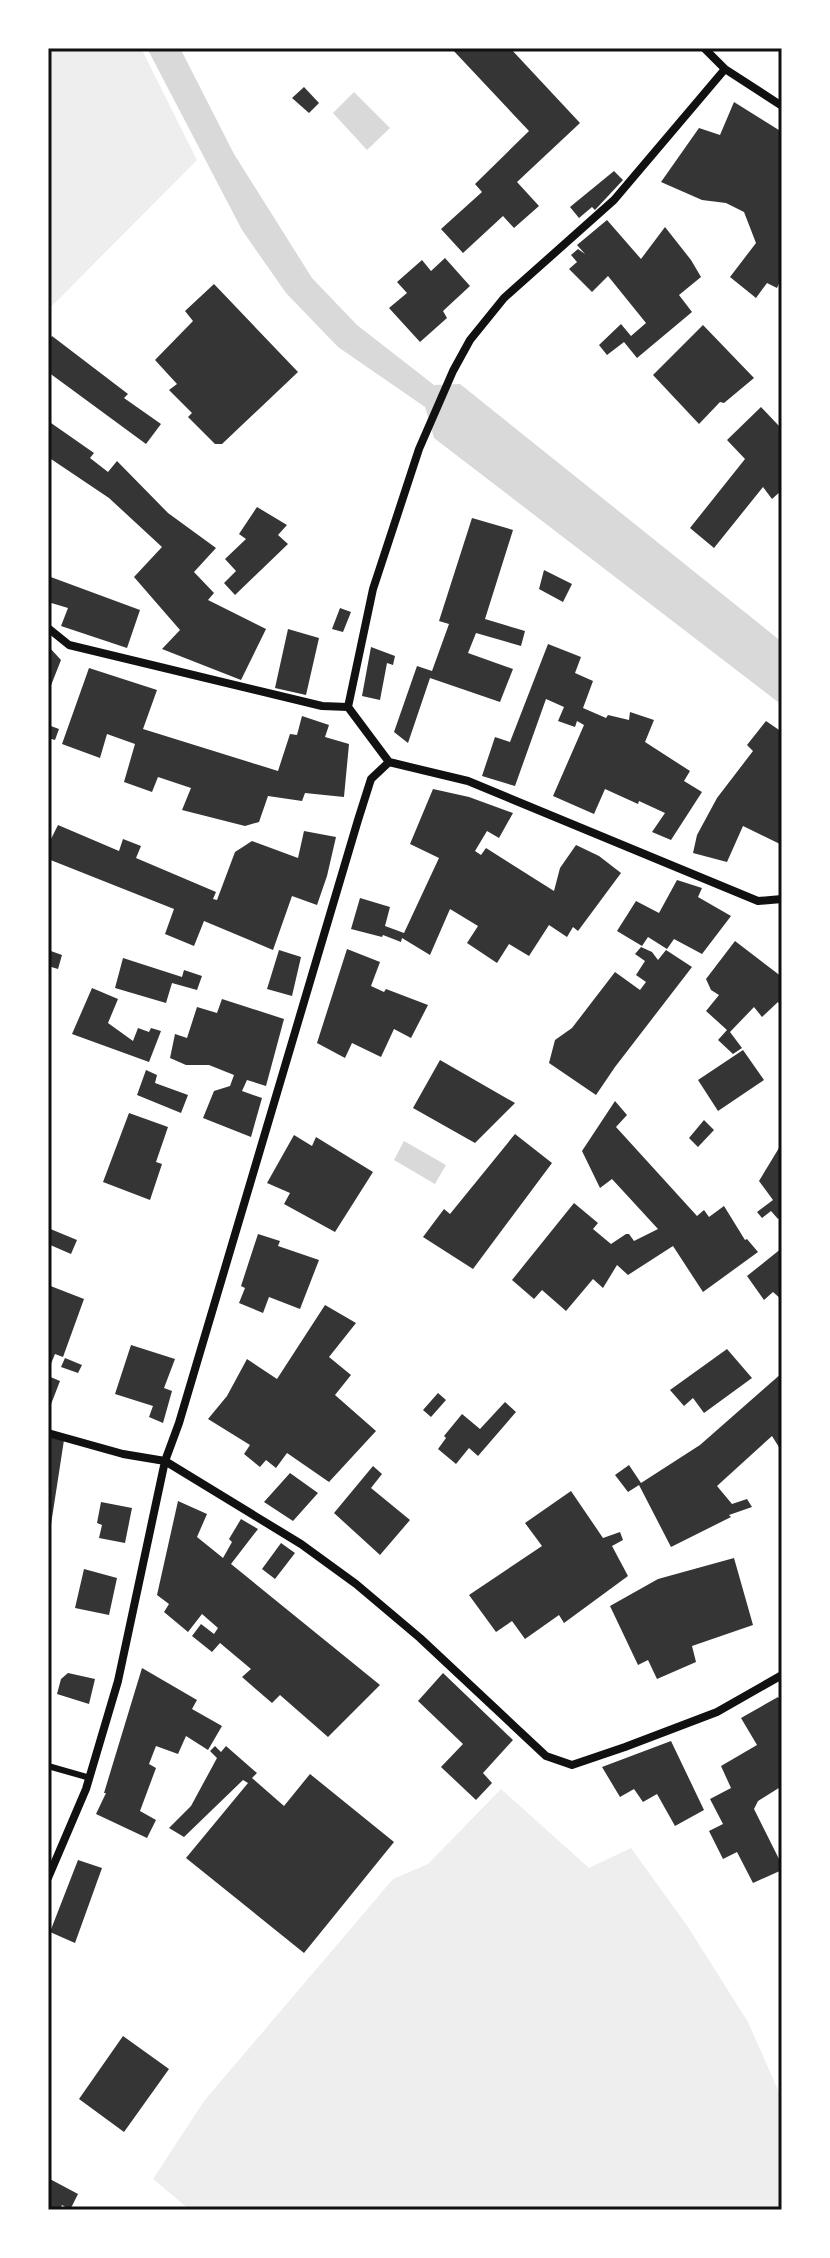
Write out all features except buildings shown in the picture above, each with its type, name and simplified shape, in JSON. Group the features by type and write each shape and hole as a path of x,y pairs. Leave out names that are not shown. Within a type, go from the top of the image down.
{"street":[{"path":"704,48 725,69 782,106"},
{"path":"725,69 614,200 504,298 470,340 423,441 373,589 348,707 389,762 468,781 758,901 782,899"},
{"path":"48,628 69,645 322,706 348,707"},
{"path":"48,1878 90,1778 118,1681 165,1461 179,1423 358,820 371,779 389,762"},
{"path":"48,1433 123,1454 165,1461 301,1544 356,1584 420,1638 546,1756 572,1765 717,1712 782,1675"}],"lane":[{"path":"48,1766 90,1778"}],"shaded area":[{"path":"48,48 141,48 197,160 48,310"},
{"path":"147,48 180,48 234,154 312,278 357,325 434,385 460,384 782,642 782,705 434,438 425,407 338,347 286,293 242,230"},
{"path":"354,92 390,128 367,150 333,113"},
{"path":"404,1141 446,1165 435,1184 394,1160"},
{"path":"501,1789 589,1868 631,1848 688,1927 748,2022 782,2099 782,2210 190,2210 153,2179 204,2101 393,1879 428,1864"}]}
